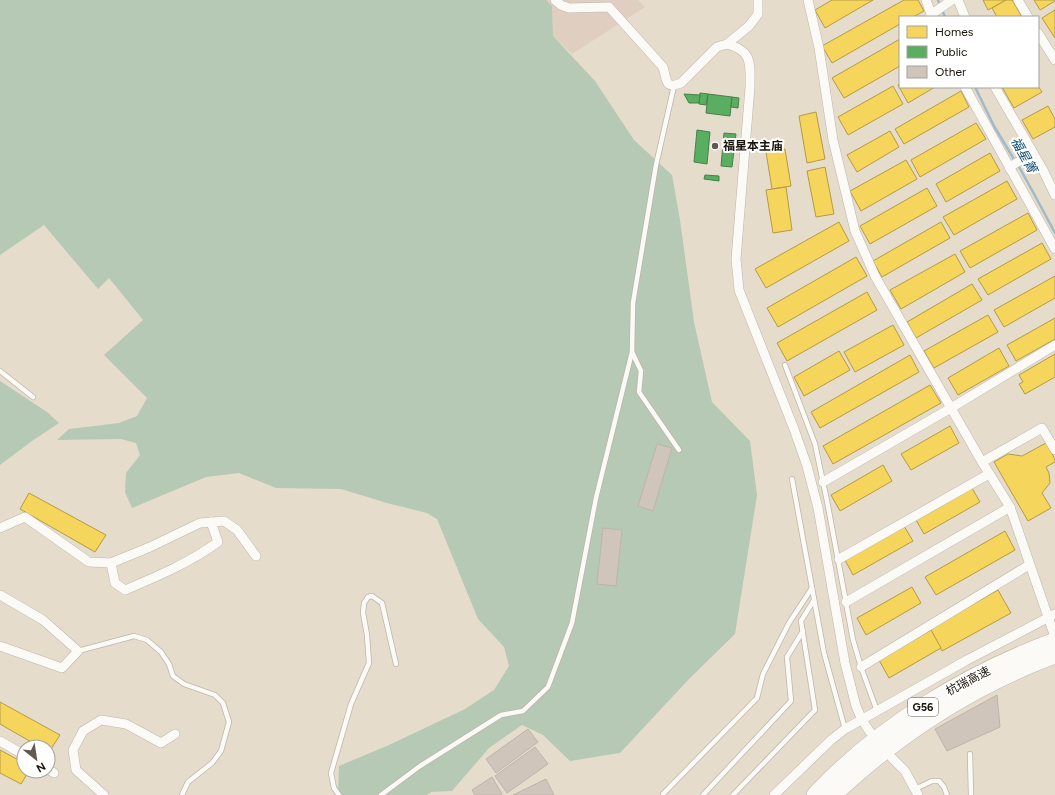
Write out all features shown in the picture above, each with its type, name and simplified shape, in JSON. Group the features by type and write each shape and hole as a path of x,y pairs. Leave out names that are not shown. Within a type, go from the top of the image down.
{"highway":[{"name":"杭瑞高速","path":"815,795 876,740 930,702 997,665 1052,647"},
{"name":"杭瑞高速","path":"833,795 884,750 942,709 1003,676 1052,647"}],"street":[{"path":"555,0 561,5 569,8 609,7 663,67 668,84 674,86 681,83 717,47 727,44 749,26 758,14 758,0"},
{"path":"808,0 819,48 833,140 856,231 875,276 989,474 1010,507 1029,565 1052,616 1052,647"},
{"path":"926,0 933,15 949,2"},
{"path":"958,0 965,16"},
{"path":"1018,0 1027,16"},
{"path":"1039,35 1055,60"},
{"path":"727,44 738,47 746,53 750,62 750,87 736,259 739,290 794,429 807,466 818,508 845,663 856,706 862,720 870,732"},
{"path":"966,88 1055,248"},
{"path":"996,88 1055,195"},
{"path":"1011,168 1033,153"},
{"path":"823,482 951,408 1055,345"},
{"path":"982,462 1042,428 1055,450"},
{"path":"839,558 989,474"},
{"path":"846,602 1010,507"},
{"path":"0,528 25,517 89,562 111,563 150,547 200,523 224,521 238,530 256,556"},
{"path":"111,563 115,584 125,590 176,568 218,542 211,522"},
{"path":"861,668 1029,565"},
{"path":"0,646 62,668 78,651 43,620 3,600"},
{"path":"774,795 831,740 846,729 967,660 1052,616"},
{"path":"104,795 76,770 73,750 83,731 101,720 126,724 161,743 175,734"},
{"path":"0,741 16,750"},
{"path":"892,758 905,770 916,792"}],"lane":[{"path":"381,795 420,766 501,715 523,711 548,687 572,622 596,498 632,352 633,303 656,165 674,86"},
{"path":"632,352 641,371 639,392 679,450"},
{"path":"785,365 815,444 839,558 853,640 861,668 877,711"},
{"path":"0,371 33,397"},
{"path":"792,479 824,653 846,729"},
{"path":"663,794 757,698 762,674 789,623 812,588"},
{"path":"339,795 334,788 331,773 351,704 370,663 363,613 364,603 372,596 382,604 396,664"},
{"path":"733,795 815,710 801,621 814,600"},
{"path":"703,795 791,701 787,657 803,631"},
{"path":"78,651 134,636 147,640 161,652 169,664 173,676 184,684 215,695 224,703 230,722 222,752 212,763 188,782 182,795"},
{"path":"970,754 971,795"},
{"path":"916,792 932,781 939,781 944,787 947,795"}],"shaded area":[{"path":"546,0 638,0 645,7 572,54 553,36 552,6"}],"green space":[{"path":"0,0 546,0 552,6 553,36 595,81 634,140 672,175 680,220 694,322 712,402 750,441 757,495 735,634 689,679 620,753 570,761 543,735 522,725 489,748 452,791 431,792 427,795 338,795 339,766 389,745 465,709 494,690 509,666 504,647 478,619 437,519 427,513 341,489 276,488 239,473 206,477 132,508 125,492 126,473 140,455 136,443 121,439 57,440 69,429 119,423 137,416 147,398 104,355 143,320 109,278 98,289 44,225 0,255"},
{"path":"0,381 47,412 59,423 0,465"}],"building: Homes":[{"path":"832,0 873,0 825,28 815,10"},
{"path":"904,0 918,0 924,11 915,16 899,16 899,25 832,63 822,46"},
{"path":"983,0 1006,0 988,10"},
{"path":"1006,0 1012,0 1021,16 996,16 992,8"},
{"path":"1034,0 1055,0 1055,1 1040,10"},
{"path":"1055,10 1055,38 1042,18"},
{"path":"899,40 899,67 844,98 832,78"},
{"path":"893,86 903,104 848,135 838,117"},
{"path":"900,88 933,88 908,103"},
{"path":"1003,88 1039,88 1042,92 1014,108"},
{"path":"961,91 969,107 904,144 895,129"},
{"path":"1048,106 1055,119 1055,127 1033,139 1022,120"},
{"path":"816,112 825,159 807,163 799,116"},
{"path":"976,123 986,139 920,177 911,160"},
{"path":"890,131 899,147 857,172 847,155"},
{"path":"785,149 791,186 772,189 766,152"},
{"path":"990,153 1000,171 946,202 936,184"},
{"path":"906,160 917,179 861,211 850,191"},
{"path":"825,167 834,214 816,217 807,171"},
{"path":"1007,181 1017,199 954,235 943,217"},
{"path":"786,187 792,230 773,233 766,190"},
{"path":"927,188 937,206 870,244 860,226"},
{"path":"1028,213 1037,230 970,268 960,251"},
{"path":"839,222 849,241 766,288 755,269"},
{"path":"941,222 950,238 882,277 873,261"},
{"path":"1042,243 1051,259 988,295 978,279"},
{"path":"955,254 965,272 901,309 890,290"},
{"path":"856,257 867,276 778,327 767,308"},
{"path":"1055,276 1055,298 1004,327 994,310"},
{"path":"972,284 982,300 916,338 907,322"},
{"path":"867,292 877,310 787,361 777,343"},
{"path":"988,315 998,332 934,368 924,351"},
{"path":"1055,318 1055,339 1016,361 1007,345"},
{"path":"893,325 904,345 855,372 844,352"},
{"path":"999,348 1009,366 958,395 948,378"},
{"path":"839,351 850,370 804,396 794,377"},
{"path":"1055,354 1055,377 1025,394 1019,384 1023,382 1019,375"},
{"path":"910,355 919,372 820,428 811,412"},
{"path":"930,385 941,403 833,464 823,446"},
{"path":"950,426 959,443 911,470 901,454"},
{"path":"1046,443 1055,459 1055,462 1046,467 1049,473 1050,483 1042,493 1051,508 1028,521 994,462 1008,454 1022,456"},
{"path":"883,465 892,481 840,511 831,495"},
{"path":"972,488 980,502 924,534 916,520"},
{"path":"29,493 106,535 95,552 20,509"},
{"path":"904,526 913,541 853,575 845,560"},
{"path":"1005,531 1015,550 936,595 925,577"},
{"path":"912,587 921,603 866,635 857,618"},
{"path":"998,590 1011,613 942,651 930,629"},
{"path":"931,630 941,648 889,678 879,660"},
{"path":"0,702 60,735 56,741 56,739 26,739 0,724"},
{"path":"0,750 16,759 16,779 24,779 21,784 0,773"}],"building: Public":[{"path":"700,93 708,94 706,105 699,104"},
{"path":"684,94 700,95 699,103 689,103"},
{"path":"708,94 732,97 730,116 706,113"},
{"path":"732,97 739,98 738,108 731,107"},
{"path":"697,130 710,132 707,164 694,162"},
{"path":"724,133 736,134 732,167 721,166"},
{"path":"705,175 719,176 719,181 704,179"}],"building: Other":[{"path":"657,444 672,448 653,511 638,506"},
{"path":"603,528 622,530 616,586 597,584"},
{"path":"997,695 1000,727 947,751 935,729"},
{"path":"528,729 538,742 496,773 486,759"},
{"path":"535,747 548,764 507,793 495,776"},
{"path":"492,777 502,794 475,795 472,790"},
{"path":"546,779 554,795 513,795"}],"waterway":[{"name":"福星箐","path":"938,0 940,5"},
{"name":"福星箐","path":"942,10 945,16"},
{"name":"福星箐","path":"975,88 994,126 1015,161"},
{"name":"福星箐","path":"1018,165 1055,233"}],"place":[{"name":"福星本主庙","path":"715,146"}]}
